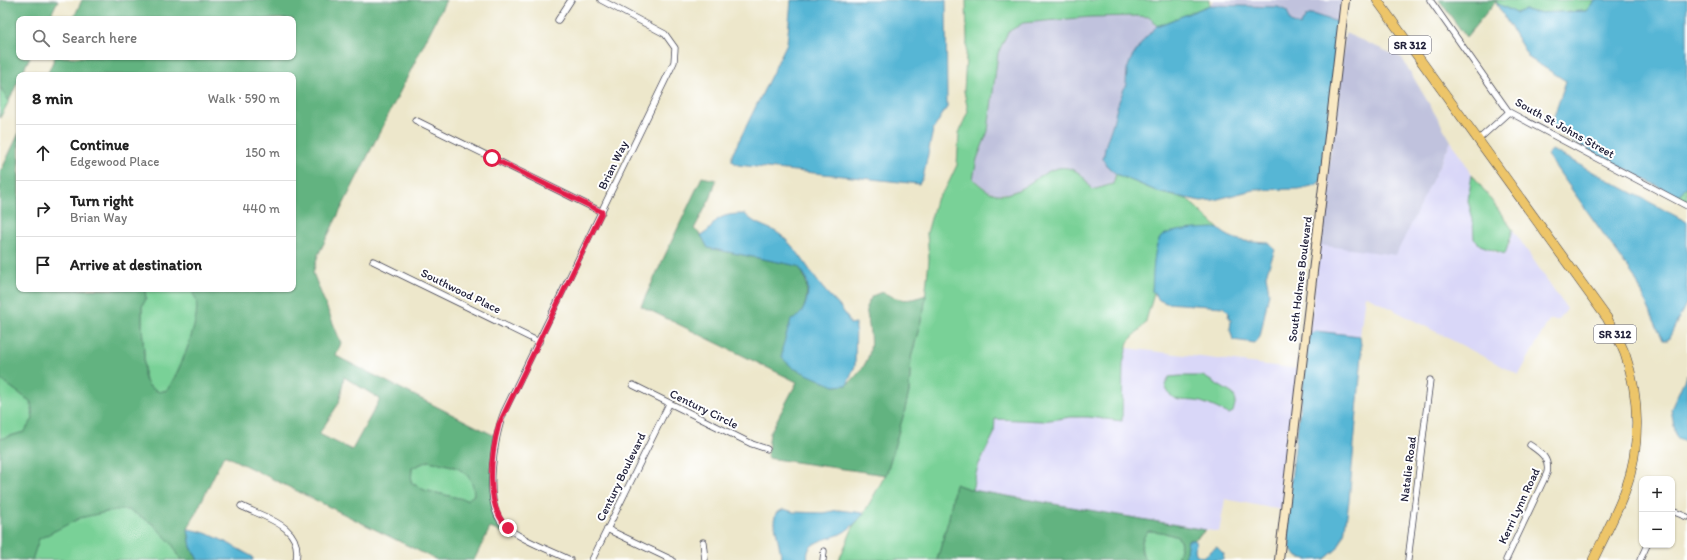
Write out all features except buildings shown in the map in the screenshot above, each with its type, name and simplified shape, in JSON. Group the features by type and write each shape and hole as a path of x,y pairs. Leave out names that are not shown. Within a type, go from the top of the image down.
{"main road":[{"name":"South Holmes Boulevard","path":"1279,560 1345,0"},
{"name":"SR 312","path":"1378,0 1607,318 1624,353 1634,391 1637,418 1632,469 1625,491 1593,560"}],"street":[{"path":"558,20 571,0"},
{"name":"Brian Way","path":"570,560 508,528 498,517 493,502 494,445 499,424 672,68 675,55 672,43 665,34 601,0"},
{"name":"South St Johns Street","path":"1430,0 1509,112 1687,206"},
{"path":"1479,139 1509,112"},
{"path":"415,120 602,212"},
{"name":"Southwood Place","path":"373,261 539,342"},
{"name":"Natalie Road","path":"1408,560 1430,380"},
{"name":"Century Circle","path":"633,385 752,444 767,449"},
{"name":"Century Boulevard","path":"592,560 669,404"},
{"name":"Kerri Lynn Road","path":"1506,560 1548,473 1548,463 1545,457 1530,445"},
{"path":"241,506 288,529 295,538 298,549 296,560"},
{"path":"1674,512 1687,517"},
{"path":"607,529 672,560"},
{"path":"703,542 705,560"},
{"path":"1640,560 1646,548"},
{"path":"823,560 824,550"}],"shaded area":[{"path":"1213,0 1344,0 1341,23 1306,17 1300,26 1291,22 1287,11 1278,7 1210,5"},
{"path":"1090,17 1150,17 1157,26 1145,38 1131,59 1127,70 1126,84 1118,104 1106,144 1103,159 1106,165 1116,174 1113,184 1092,190 1080,173 1038,177 1028,185 1010,193 997,194 987,190 973,179 977,159 988,131 998,53 1008,32 1023,23"},
{"path":"1345,33 1402,58 1451,141 1396,255 1319,245"},
{"path":"1451,141 1472,174 1468,201 1473,219 1474,239 1480,245 1499,253 1509,245 1513,230 1567,309 1559,320 1549,320 1519,375 1365,295 1360,336 1316,332 1309,334 1319,245 1428,188"},
{"path":"1127,348 1299,369 1282,510 1225,499 1219,532 972,490 978,466 994,434 994,419 1088,417 1122,421 1123,364","holes":["1181,376 1203,376 1214,383 1221,410 1198,401 1180,401"]}],"green space":[{"path":"0,0 58,0 50,16 16,16 16,60 28,60 22,72 16,72 16,86 9,101 0,87"},
{"path":"82,0 446,0 318,255 313,273 341,343 336,356 497,437 491,495 494,512 512,536 490,528 474,560 437,560 224,455 188,529 191,547 198,560 181,560 172,544 153,524 129,510 116,510 80,518 39,539 32,560 0,560 0,439 24,432 33,419 31,402 0,379 0,173 16,139 16,292 145,292 146,299 142,306 144,378 149,386 159,392 167,390 184,357 194,327 196,313 196,302 193,294 194,292 296,292 296,72 48,72 54,60 296,60 296,16 74,16","holes":["344,377 380,399 352,450 319,434 339,403","428,461 452,466 465,473 473,486 474,495 467,500 424,490 411,482 412,468"]},
{"path":"966,0 1209,0 1210,5 1157,26 1150,17 1090,17 1023,23 1008,32 998,53 988,131 977,159 973,179 990,192 997,194 1008,194 1058,168 1068,168 1081,174 1092,190 1113,184 1116,174 1161,193 1187,199 1219,229 1162,236 1157,246 1152,291 1154,294 1145,324 1128,342 1123,364 1122,421 1088,417 1071,417 1043,421 995,419 994,434 978,466 972,490 955,484 949,518 937,560 839,560 854,525 864,513 887,472 909,392 911,358 924,309 929,260 927,233 936,200 947,186 957,165 959,133 968,111 964,91 967,40"},
{"path":"1439,0 1497,0 1466,37"},
{"path":"1497,0 1595,0 1586,11 1537,13 1525,10 1516,13 1496,3"},
{"path":"0,87 9,101 0,118"},
{"path":"1472,174 1513,230 1505,254 1480,245 1474,239 1473,219 1468,201"},
{"path":"702,177 716,180 711,197 694,229 701,235 708,248 798,266 805,278 807,292 804,306 797,319 834,386 847,385 857,375 868,358 871,341 866,307 872,296 882,292 899,299 908,300 926,295 924,309 911,358 909,392 886,475 767,458 770,433 797,382 641,306"},
{"path":"1687,187 1687,202 1677,196"},
{"path":"145,292 195,292 194,294 197,302 197,313 194,327 184,357 167,390 159,392 149,386 144,378 142,306 146,299"},
{"path":"1203,376 1233,394 1236,400 1233,412 1229,414 1201,402 1175,399 1168,392 1165,385 1169,377"},
{"path":"0,379 31,402 33,419 24,432 0,439"},
{"path":"428,461 452,466 465,473 473,486 474,495 467,500 424,490 411,482 412,468"},
{"path":"955,484 972,490 1206,530 1194,540 1188,540 1185,560 1177,560 1181,543 1178,537 1162,532 1148,531 1141,545 1142,553 1146,560 937,560 949,518"},
{"path":"116,510 129,510 136,513 160,530 178,553 181,560 32,560 39,539 80,517"},
{"path":"1148,530 1162,532 1178,537 1181,543 1177,560 1145,560 1142,552 1142,541"}],"water":[{"path":"791,0 946,0 947,107 933,130 923,178 919,184 738,165 732,161 732,155 787,43"},
{"path":"1595,0 1687,0 1687,187 1677,196 1571,141 1551,125 1566,81 1529,58 1496,3 1516,13 1525,10 1537,13 1586,11"},
{"path":"1210,5 1278,7 1287,11 1291,22 1300,26 1306,16 1312,14 1341,23 1322,180 1316,185 1299,189 1253,190 1214,200 1201,201 1161,193 1116,174 1106,165 1103,159 1106,144 1118,104 1126,84 1127,70 1131,59 1145,38 1157,26"},
{"path":"1552,150 1687,222 1687,302 1668,340 1663,340 1635,278 1547,155"},
{"path":"745,214 754,222 777,233 789,242 822,287 845,313 850,324 856,323 855,366 847,385 834,386 793,368 782,358 782,349 791,320 801,313 808,293 808,286 804,274 798,266 708,248 701,235 709,230 717,220 728,215"},
{"path":"1213,228 1219,229 1230,237 1236,239 1249,242 1269,243 1275,250 1266,275 1269,293 1260,337 1255,343 1233,340 1230,329 1231,320 1228,317 1229,313 1223,307 1166,303 1159,300 1152,291 1156,247 1161,237 1171,232"},
{"path":"1316,331 1360,336 1362,355 1349,501 1344,535 1337,549 1325,559 1310,560 1297,557 1290,548 1286,520 1309,334"},
{"path":"1687,374 1687,442 1676,437 1671,409"},
{"path":"784,509 793,512 823,513 838,510 864,513 845,531 812,545 809,549 808,560 782,560 774,520 776,513"},
{"path":"188,529 205,533 222,540 253,557 253,560 198,560 191,547"},
{"path":"1188,540 1194,540 1196,543 1196,554 1202,557 1217,547 1224,554 1223,560 1185,560"}],"route":[{"path":"492,158 602,212 499,424 494,445 492,477 493,502 498,517 508,528"}]}
